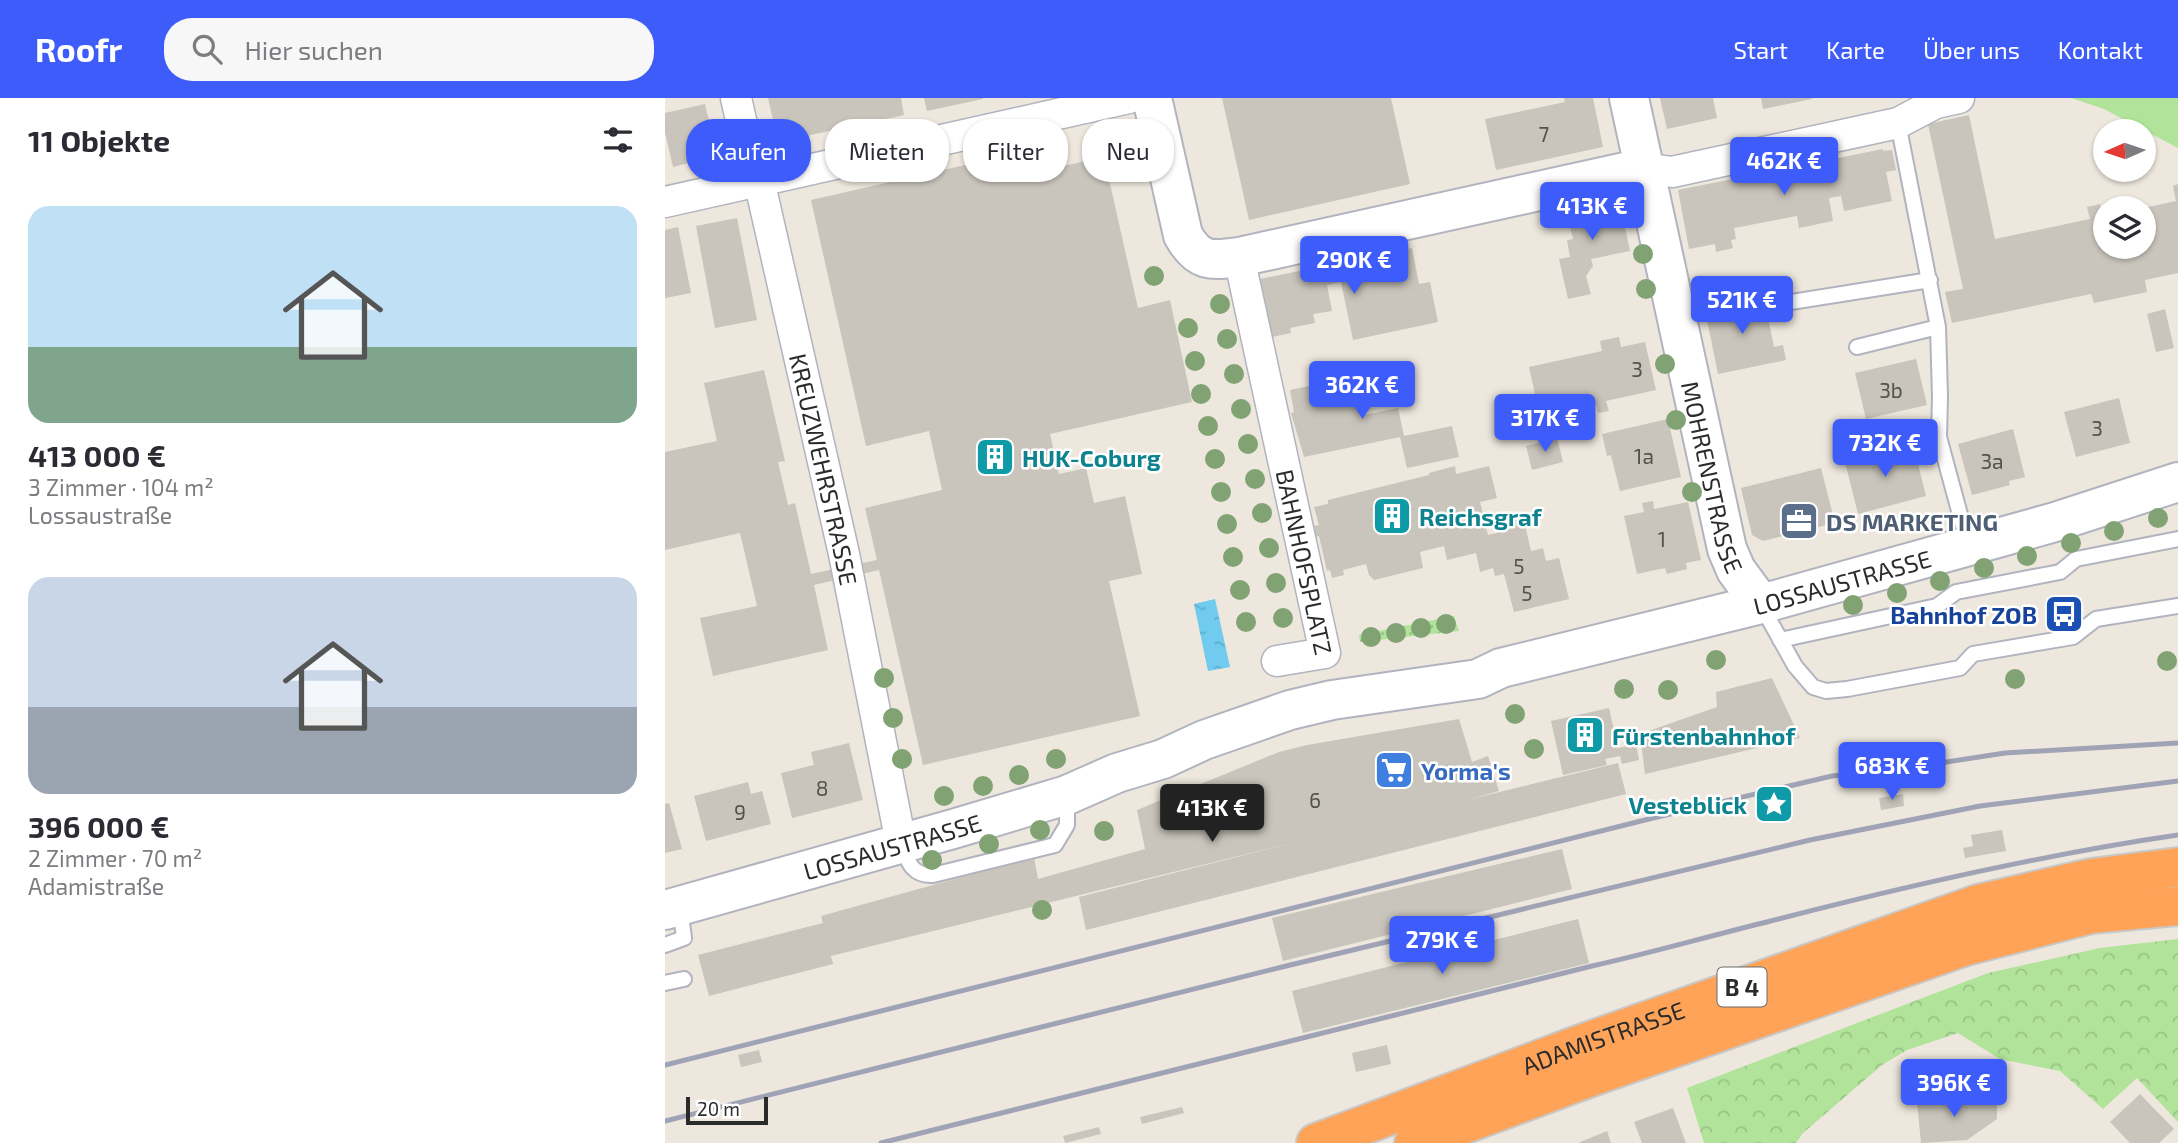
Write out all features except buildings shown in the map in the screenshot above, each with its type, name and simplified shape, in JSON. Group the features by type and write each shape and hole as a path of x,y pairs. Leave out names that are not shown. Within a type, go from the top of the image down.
{"highway":[{"name":"ADAMISTRASSE","path":"1316,1143 1580,1044 1977,904 2091,878 2178,867"},
{"name":"ADAMISTRASSE","path":"1414,1143 1591,1077 1966,946 2091,914 2178,906"}],"street":[{"name":"KREUZWEHRSTRASSE","path":"736,98 741,119"},
{"path":"811,168 1129,98"},
{"path":"1151,98 1183,234 1195,253 1213,259 1239,257 1643,168 1672,172 1898,123 1937,103 1959,98"},
{"name":"MOHRENSTRASSE","path":"1629,98 1727,549 1736,570 1761,604"},
{"path":"665,201 750,182"},
{"name":"KREUZWEHRSTRASSE","path":"759,182 847,567 901,843"},
{"name":"BAHNHOFSPLATZ","path":"1239,257 1325,653 1277,661"},
{"name":"LOSSAUSTRASSE","path":"672,907 1066,795 1117,773 1150,742 1198,718 1283,685 1345,673 1478,665 1501,668 1761,604 2055,522 2178,482"}],"lane":[{"path":"1898,123 1938,327 1939,437 1968,546"},
{"path":"1778,304 1930,280"},
{"path":"1857,347 1938,327"},
{"path":"1780,640 1937,606 1956,592 2060,572 2076,559 2178,539"},
{"path":"1761,604 1795,666 1813,687 1826,691 1960,668 1973,654 2073,637 2096,620 2178,606"},
{"path":"665,945 684,938 672,907"},
{"path":"665,983 684,979"}],"green space":[{"path":"2071,98 2178,98 2178,148 2156,136 2156,119 2123,119 2104,109"},
{"path":"1454,616 1459,631 1360,642 1359,635"},
{"path":"2178,939 2178,1122 2137,1078 2103,1109 2060,1071 2000,1059 1958,1033 1907,1050 1882,1065 1803,1133 1796,1143 1704,1143 1687,1088 1988,973 2100,948"}],"water":[{"path":"1215,599 1230,667 1208,671 1194,604"}],"railway":[{"path":"665,1065 1653,818 1832,776 1888,771 2005,753 2178,743"},
{"path":"665,1121 1282,967 1810,840 1980,806 2178,781"},
{"path":"881,1143 1869,896 2023,862 2178,835"}],"place":[{"name":"HUK-Coburg","path":"995,457"},
{"name":"Reichsgraf","path":"1392,516"},
{"name":"DS MARKETING","path":"1799,521"},
{"name":"Bahnhof ZOB","path":"2064,614"},
{"name":"Fürstenbahnhof","path":"1585,735"},
{"name":"Yorma's","path":"1394,770"},
{"name":"Vesteblick","path":"1774,804"}]}
